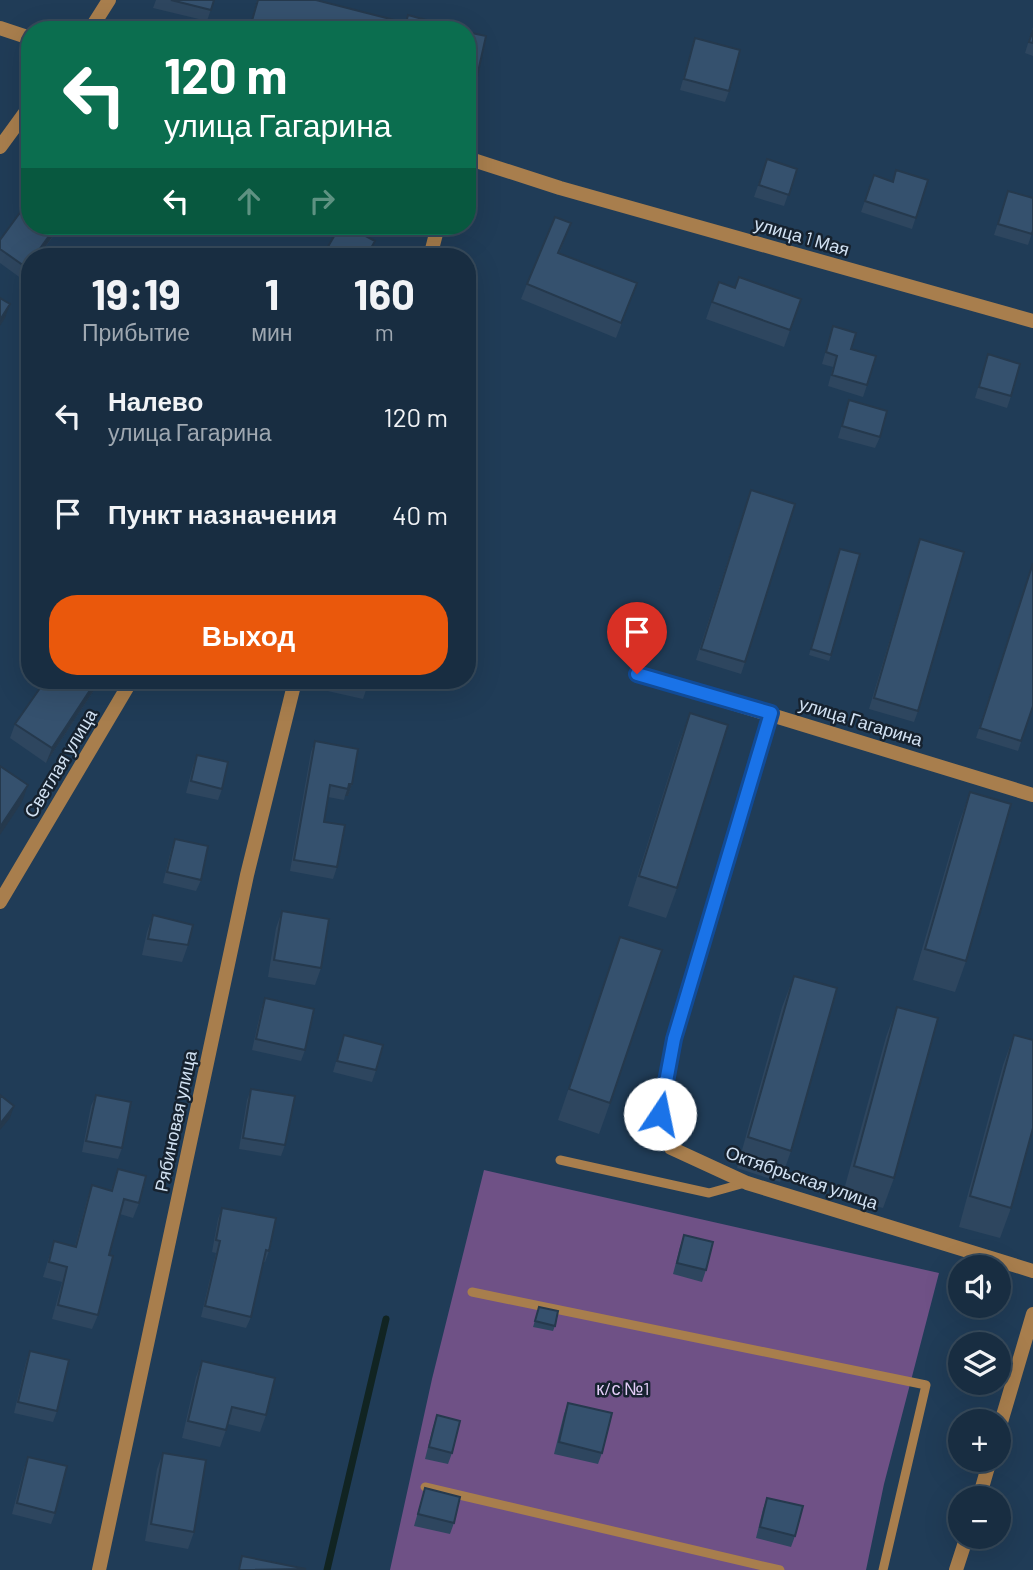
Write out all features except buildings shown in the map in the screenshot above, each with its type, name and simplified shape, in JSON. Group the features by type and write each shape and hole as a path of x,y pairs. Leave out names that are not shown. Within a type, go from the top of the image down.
{"street":[{"path":"96,21 109,0"},
{"path":"0,28 21,35"},
{"path":"0,147 21,118"},
{"name":"улица 1 Мая","path":"476,161 560,188 1033,321"},
{"name":"улица Гагарина","path":"637,674 1033,795"},
{"name":"Светлая улица","path":"0,902 126,689"},
{"name":"Рябиновая улица","path":"99,1570 247,875 293,689"},
{"name":"Октябрьская улица","path":"771,713 674,1039 660,1114 671,1149 747,1182 1033,1271"},
{"path":"1005,1409 1033,1314"},
{"path":"956,1570 963,1549"}],"lane":[{"path":"561,1160 709,1193 747,1182"},
{"path":"472,1292 926,1385 883,1570"},
{"path":"425,1487 780,1570"}],"green space":[{"name":"к/с №1","path":"484,1170 939,1273 884,1484 866,1570 390,1570 432,1379"}],"waterway":[{"path":"327,1570 386,1319"}],"route":[{"path":"637,674 771,713 674,1039 660,1114"}]}
